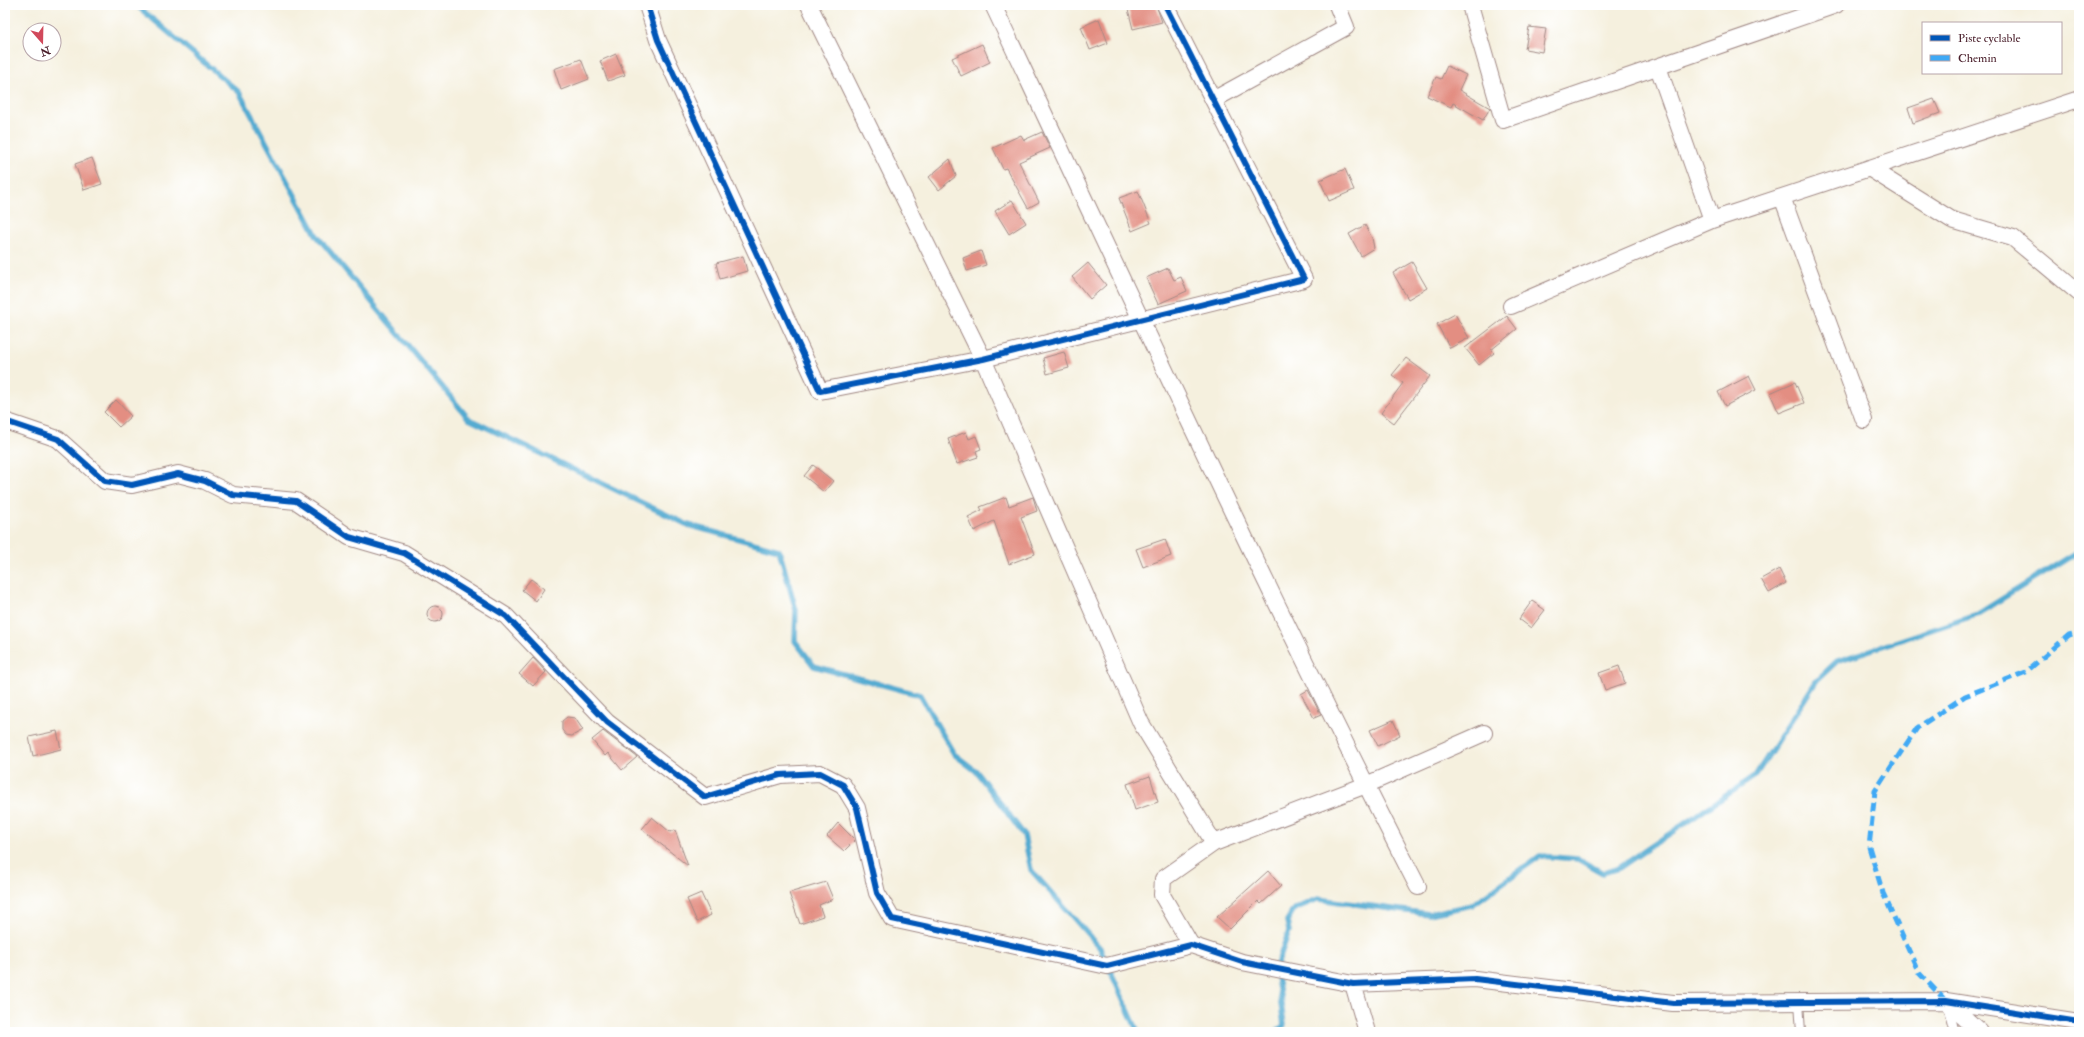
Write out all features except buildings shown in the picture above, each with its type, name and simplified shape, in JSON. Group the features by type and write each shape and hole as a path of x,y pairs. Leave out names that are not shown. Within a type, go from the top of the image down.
{"street":[{"path":"647,5 658,40 820,391 983,359 1141,321 1304,279 1165,5"},
{"path":"809,5 983,359 1141,723 1214,843"},
{"path":"993,5 1141,321 1366,785 1418,887"},
{"path":"1214,100 1346,27 1337,5"},
{"path":"1470,5 1503,120 1836,5"},
{"path":"1658,67 1712,220"},
{"path":"1511,306 1712,220 2079,98"},
{"path":"1869,168 1952,220 2013,238 2079,293"},
{"path":"1782,197 1864,420"},
{"path":"5,421 58,439 105,481 132,485 178,474 205,481 233,495 296,501 349,537 404,553 506,616 607,722 706,797 780,776 820,773 844,786 857,808 877,893 892,919 1107,966 1192,945 1242,962 1353,984 1475,979 1673,1003 1946,1001 2079,1022"},
{"path":"1192,945 1162,895 1163,879 1214,843 1366,785 1484,733"},
{"path":"1353,984 1367,1032"},
{"path":"1946,1001 1980,1032"}],"lane":[{"path":"1946,1001 1955,1032"},
{"path":"1799,1002 1800,1032"}],"waterway":[{"path":"136,5 239,92 317,236 469,419 688,525 779,550 796,610 795,641 814,666 920,695 954,754 976,771 1024,835 1031,870 1100,948 1138,1032"},
{"path":"1277,1032 1284,1025 1276,968 1289,931 1287,921 1294,909 1318,899 1429,914 1472,905 1540,856 1578,859 1603,873 1619,868 1755,776 1817,680 1837,661 1976,615 2079,551"}],"marked path":[{"path":"1946,1001 1919,973 1883,893 1869,847 1875,791 1917,728 1965,696 2026,672 2069,635 2079,632"}],"cycle path":[{"path":"647,5 658,40 820,391 983,359 1304,279 1165,5"},
{"path":"5,421 58,439 105,481 132,485 178,474 205,481 233,495 296,501 349,537 404,553 506,616 607,722 705,797 780,775 820,773 843,785 857,808 877,893 892,919 1107,966 1191,945 1242,962 1353,984 1475,979 1673,1003 1946,1001 2079,1022"}]}
